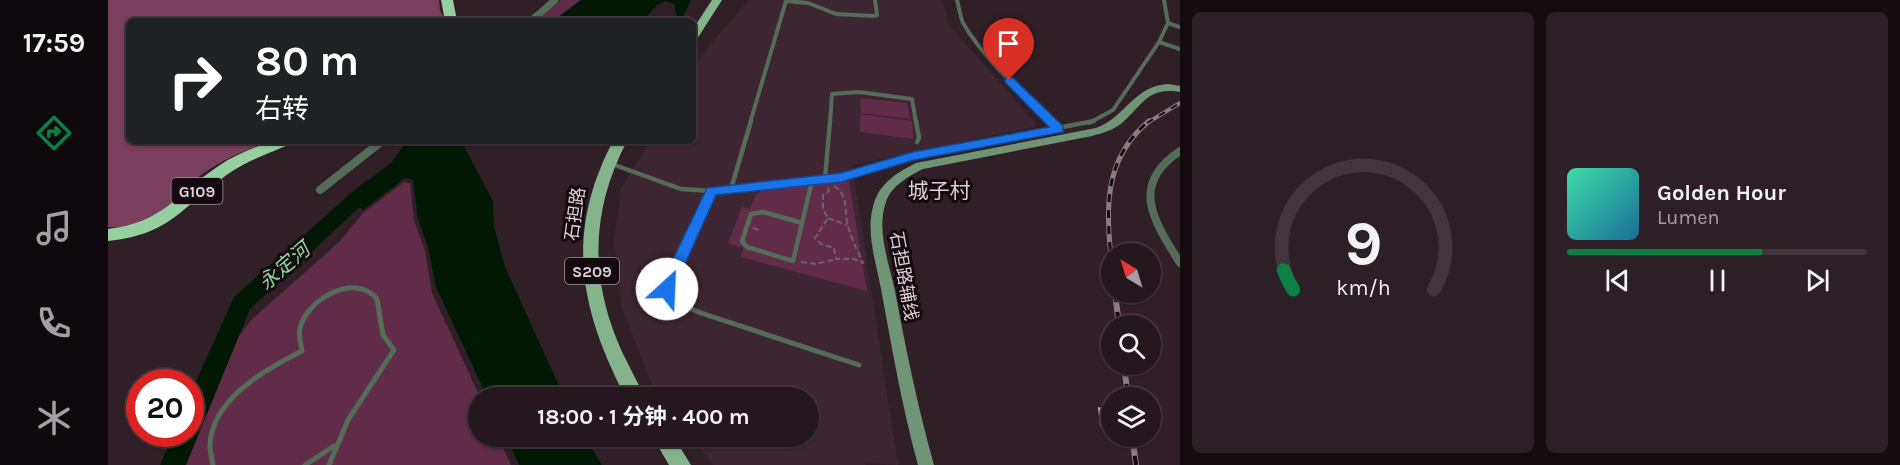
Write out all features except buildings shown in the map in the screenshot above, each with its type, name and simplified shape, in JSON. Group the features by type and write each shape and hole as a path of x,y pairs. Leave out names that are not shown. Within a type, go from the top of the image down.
{"highway":[{"path":"447,0 451,18"},
{"name":"G109","path":"108,235 149,228 170,215 228,166 278,144"}],"main road":[{"path":"696,32 717,0"},
{"name":"石担路辅线","path":"926,465 896,336 877,231 878,208 885,191 899,177 920,166 1108,128 1120,120 1148,90 1160,87 1176,88"},
{"name":"石担路","path":"618,144 608,163 597,194 592,223 591,263 596,303 614,354 630,387"},
{"path":"669,447 681,465"}],"street":[{"path":"534,18 555,0"},
{"path":"320,190 378,144"},
{"path":"1180,151 1168,156 1156,172 1150,185 1150,201 1156,225 1180,263"}],"lane":[{"path":"731,189 786,0 808,3 836,14 873,16 878,15 875,0"},
{"path":"957,0 962,21 974,38 1009,80 1058,129"},
{"path":"608,163 681,189 711,191 841,178 913,156 1092,122 1113,110 1159,42 1168,23 1164,0"},
{"path":"1168,23 1180,27"},
{"path":"1159,42 1180,49"},
{"path":"825,179 832,94 859,92 912,99 919,138 917,142"},
{"path":"802,223 763,212 751,214 742,241 747,247 793,261 812,181"},
{"path":"711,191 667,289 671,300 701,313 859,365"},
{"path":"213,465 208,451 216,420 239,392 274,364 302,351 300,328 312,306 332,292 351,287 363,288 375,296 381,309 382,334 394,350 364,393 334,446 329,465"},
{"path":"305,465 334,446"}],"path":[{"path":"793,261 816,264 836,259 854,259 863,263 847,225 846,203 838,188 826,183 829,191 823,195 823,209 828,218 847,225"},
{"path":"828,218 815,238 821,244 834,248 836,259"}],"shaded area":[{"path":"108,0 439,0 440,11 444,18 126,18 126,144 263,144 208,170 195,180 176,204 149,221 129,226 108,227"},
{"path":"561,0 581,0 557,18 540,18"},
{"path":"581,0 691,0 682,18 677,18 674,4 665,1 657,5 646,18 557,18"},
{"path":"749,0 943,0 949,25 1038,126 852,165 898,465 865,463 865,465 713,465 698,447 819,447 819,387 653,387 622,308 614,240 621,189 648,144 696,144 696,66 708,47"},
{"path":"860,98 907,103 910,119 861,113"},
{"path":"860,114 912,121 914,139 860,132"},
{"path":"405,144 464,144 493,201 494,227 505,267 559,387 482,387 436,287 428,247 418,219 413,180 405,178 363,210 346,197 391,163"},
{"path":"849,181 867,291 741,257 743,248 728,243 742,207 750,209 756,195 763,189"},
{"path":"404,182 410,183 414,220 425,251 432,293 475,387 468,387 468,447 503,447 511,465 183,465 190,447 204,447 204,412 229,350 250,321 339,242 363,213"},
{"path":"511,447 590,447 602,465 519,465"}],"waterway":[{"name":"永定河","path":"204,392 242,303 371,186"},
{"name":"永定河","path":"173,465 181,447"}],"railway":[{"path":"1147,123 1180,103"},
{"path":"1110,243 1109,206 1115,170 1123,152 1147,123"},
{"path":"1116,303 1118,315"},
{"path":"1125,375 1127,387"},
{"path":"1134,447 1136,465"}],"district":[{"name":"城子村","path":"939,191"}],"route":[{"path":"667,289 711,191 841,178 913,156 1058,129 1009,80"}]}
